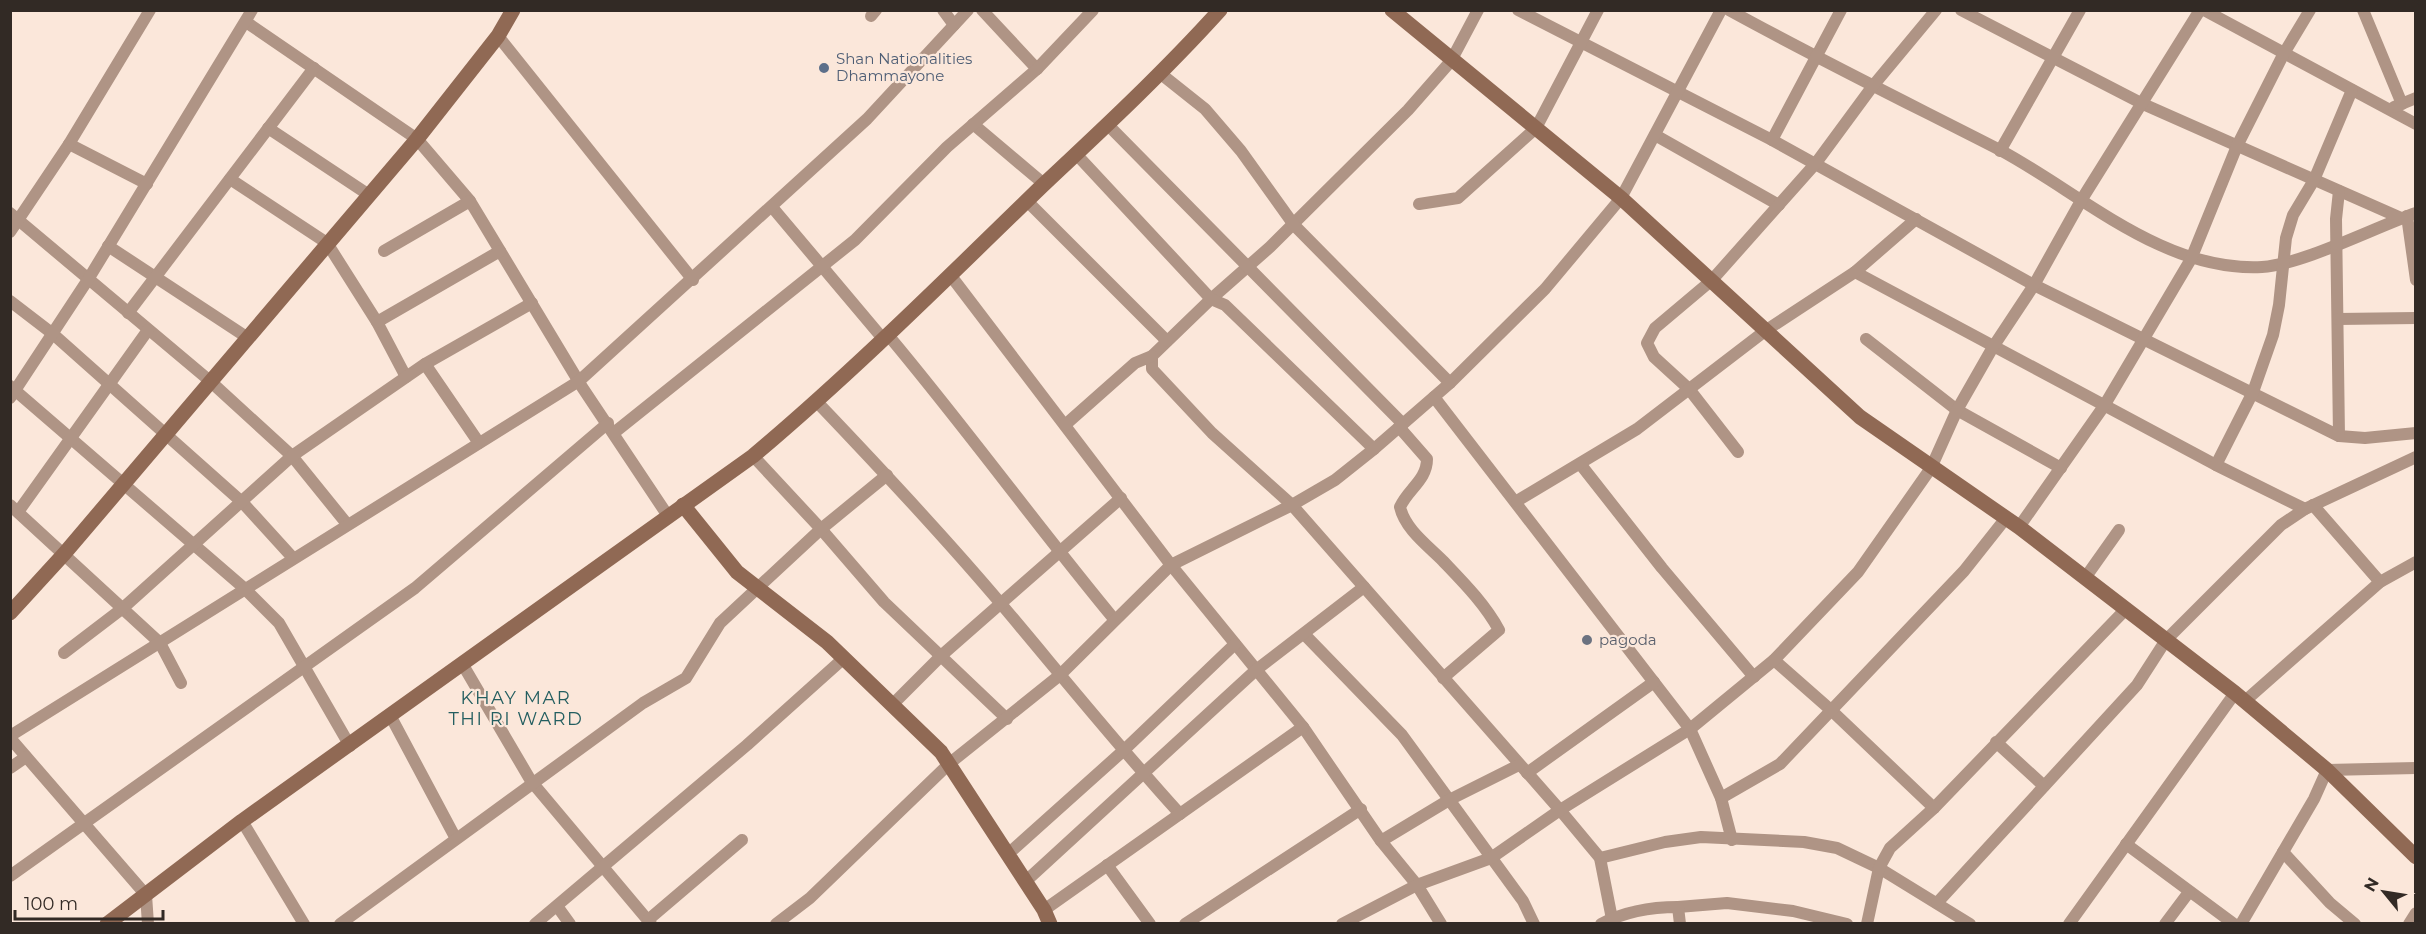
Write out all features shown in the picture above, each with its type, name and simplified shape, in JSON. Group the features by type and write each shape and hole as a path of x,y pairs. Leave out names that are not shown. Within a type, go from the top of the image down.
{"street":[{"path":"10,232 15,217 69,144 150,10"},
{"path":"10,613 64,554 417,139 498,36 513,10"},
{"path":"943,10 954,25"},
{"path":"148,924 146,895 10,737 244,588 579,381 693,280 867,119 968,10"},
{"path":"982,10 1037,69"},
{"path":"10,876 303,665 415,588 612,427 824,266 855,240 973,124 1037,69 1093,10"},
{"path":"107,924 242,821 391,717 753,456 817,402 951,276 1044,184 1161,74 1220,10"},
{"path":"1392,10 1451,61 1621,198 1860,417 2019,527 2240,697 2327,770 2415,857"},
{"path":"1065,425 1135,363 1152,356 1211,298 1294,225 1408,110 1451,61 1478,10"},
{"path":"1518,10 1816,163 2034,285 2339,436 2365,438 2415,433"},
{"path":"1419,204 1458,198 1536,128 1598,10"},
{"path":"776,924 810,898 950,763 1060,675 1114,619 1172,565 1292,505 1335,480 1450,383 1545,289 1621,198 1721,10"},
{"path":"1729,10 1872,87 2000,151 2151,240 2191,259 2233,266 2282,264 2408,215"},
{"path":"1772,140 1841,10"},
{"path":"1738,452 1689,389 1654,357 1647,343 1655,328 1712,280 1816,163 1872,87 1936,10"},
{"path":"1961,10 2143,104 2339,191 2408,215"},
{"path":"2000,151 2080,10"},
{"path":"1342,924 1418,885 1491,858 1560,810 1690,729 1774,660 1858,572 1931,468 1957,410 1994,347 2034,285 2082,199 2200,10"},
{"path":"2204,10 2283,55 2415,124"},
{"path":"2019,527 2104,406 2191,259 2236,146 2283,55 2310,10"},
{"path":"2363,10 2402,104"},
{"path":"350,746 279,623 196,545 12,391 89,278 249,16 314,68 417,139 470,201 579,381 612,427 668,516"},
{"path":"498,36 693,280"},
{"path":"128,313 314,68"},
{"path":"1161,74 1205,109 1241,151 1294,225 1450,383"},
{"path":"2216,465 2253,392 2273,335 2279,305 2286,237 2293,215 2314,180 2352,90"},
{"path":"2387,109 2415,98"},
{"path":"973,124 1044,184"},
{"path":"1107,124 1402,425 1427,459 1422,479 1410,490 1400,507 1407,524 1458,577 1499,630 1443,678"},
{"path":"268,128 369,195"},
{"path":"1655,135 1779,205"},
{"path":"69,144 147,184"},
{"path":"1077,155 1211,298 1225,305 1374,449"},
{"path":"230,178 327,243 377,322 406,377"},
{"path":"2339,191 2337,243 2339,436"},
{"path":"384,251 470,201"},
{"path":"1027,201 1167,342"},
{"path":"772,207 957,417 1059,553 1114,619"},
{"path":"2408,215 2415,280"},
{"path":"15,217 210,381 292,456 347,525"},
{"path":"1517,501 1581,465 1636,429 1765,331 1855,272 1916,219"},
{"path":"108,246 157,276 248,338"},
{"path":"377,322 500,251"},
{"path":"1855,272 2216,465 2309,507 2380,582"},
{"path":"951,276 1172,565 1303,726 1381,841 1418,885 1441,924"},
{"path":"10,301 52,334 243,503 293,558"},
{"path":"64,653 123,608 196,545 292,456 425,364 532,303"},
{"path":"2338,319 2415,318"},
{"path":"148,330 71,439 14,509 160,643 181,683"},
{"path":"1866,339 1957,410 2061,468"},
{"path":"1152,356 1152,369 1189,409 1292,505 1600,858 1609,922 1662,907 1727,903 1794,911 1847,924"},
{"path":"425,364 479,443"},
{"path":"1434,397 1517,501 1690,729 1721,798 1732,840"},
{"path":"817,402 1001,603 1122,751 1180,814"},
{"path":"753,456 821,529 884,602 942,655 1006,719"},
{"path":"1937,903 2137,685 2166,640 2281,525 2309,507 2415,458"},
{"path":"1581,465 1662,568 1754,676"},
{"path":"340,924 456,837 643,703 686,678 720,623 821,529 886,475"},
{"path":"892,705 942,655 1120,498"},
{"path":"683,506 737,572 827,642 950,763 1047,917 1107,865 1303,726"},
{"path":"1721,798 1780,764 1964,571 2006,518"},
{"path":"2085,578 2119,530"},
{"path":"2069,924 2126,844 2240,697 2380,582 2415,562"},
{"path":"1026,881 1256,670 1305,635 1364,587"},
{"path":"1867,924 1879,868 1890,848 1934,808 2126,609"},
{"path":"1305,635 1401,735 1523,901 1534,924"},
{"path":"1008,854 1122,751 1235,644"},
{"path":"535,924 747,745 844,658"},
{"path":"1774,660 1832,711 1934,808"},
{"path":"463,665 533,784 649,922 742,840"},
{"path":"1381,841 1449,800 1523,769 1654,682"},
{"path":"391,717 456,837"},
{"path":"1996,742 2044,786"},
{"path":"10,768 26,757"},
{"path":"2327,770 2415,768"},
{"path":"2241,924 2327,770"},
{"path":"1185,924 1361,809"},
{"path":"242,821 304,924"},
{"path":"1600,858 1665,842 1701,837 1804,842 1836,848 1879,868 1970,924"},
{"path":"2126,844 2234,924"},
{"path":"2283,852 2330,903 2355,924"},
{"path":"1107,865 1150,924"},
{"path":"2165,924 2189,892"},
{"path":"557,906 570,924"},
{"path":"1678,907 1680,924"},
{"path":"2409,924 2415,913"}],"place":[{"name":"Shan Nationalities Dhammayone","path":"824,68"},
{"name":"pagoda","path":"1587,640"}],"district":[{"name":"KHAY MAR THI RI WARD","path":"516,708"}]}
